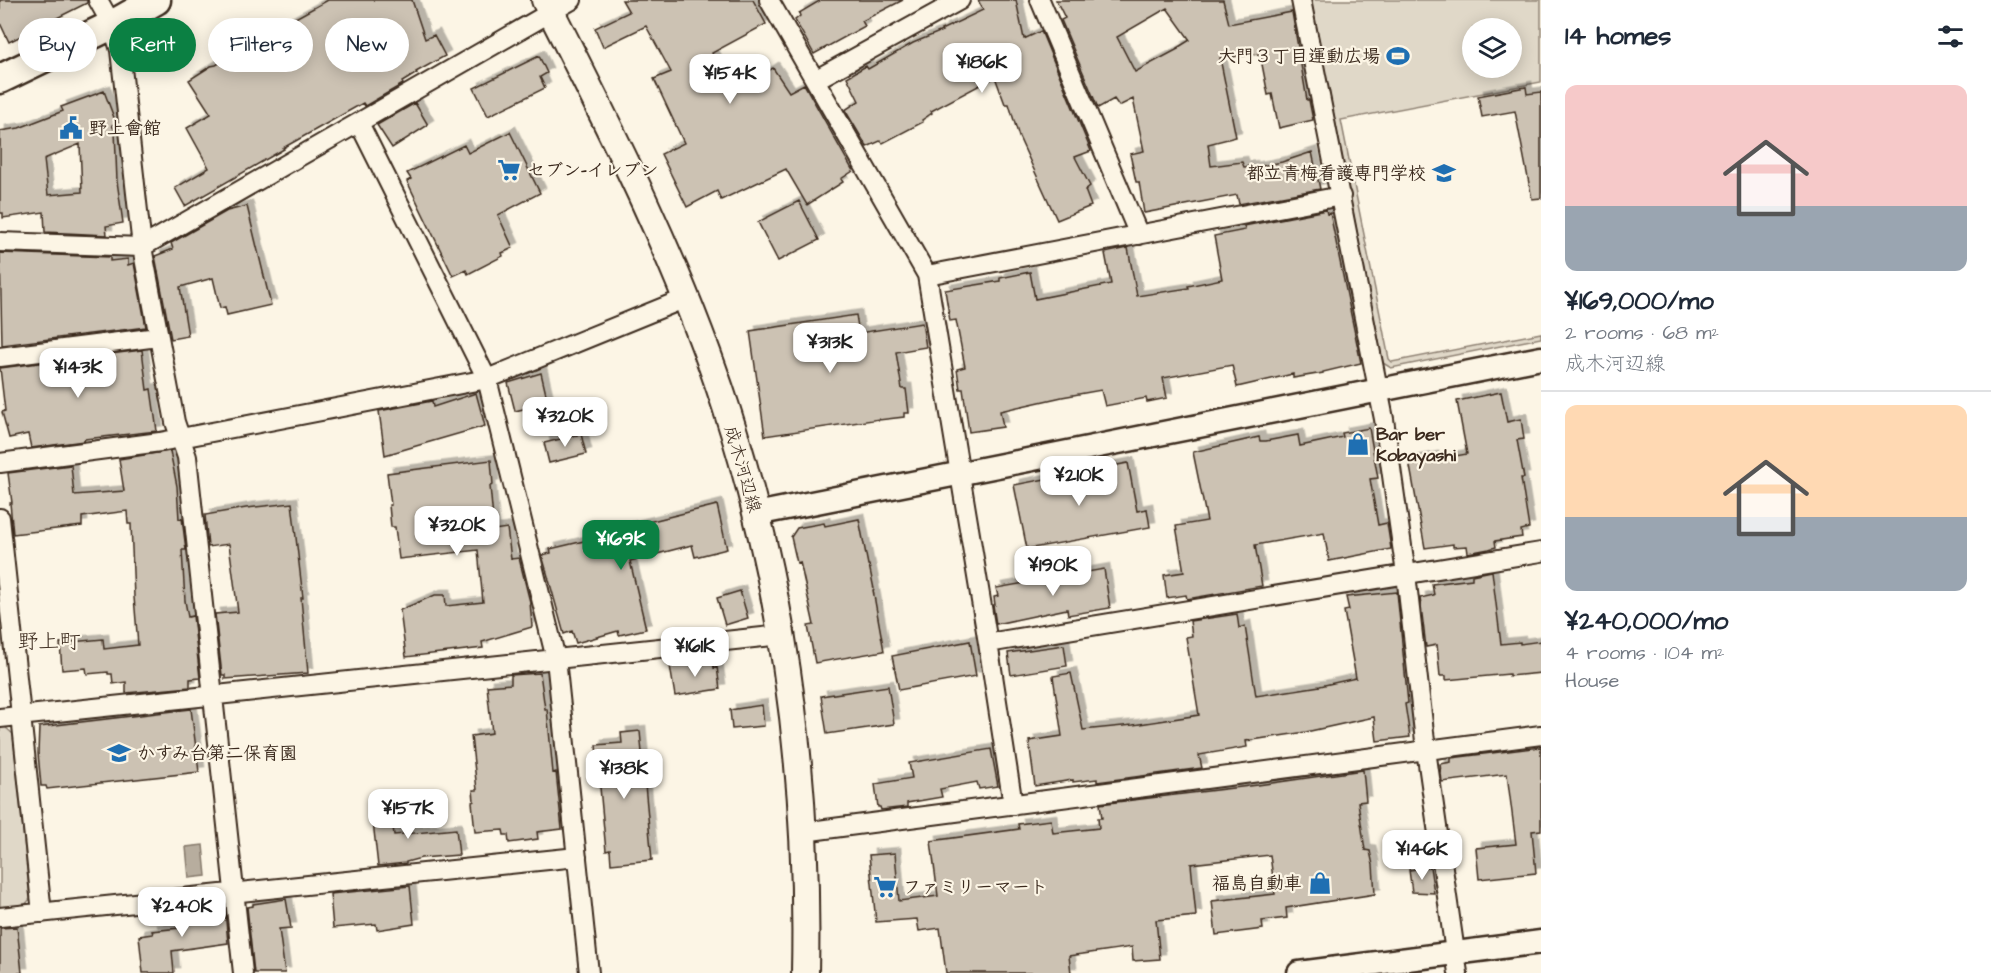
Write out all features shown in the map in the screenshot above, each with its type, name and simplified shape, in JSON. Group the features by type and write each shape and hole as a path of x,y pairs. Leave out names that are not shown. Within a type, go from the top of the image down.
{"main road":[{"path":"124,18 156,0"},
{"name":"成木河辺線","path":"556,4 686,298 726,406 756,514 782,635 794,719 803,832 804,973"},
{"path":"0,79 109,26"}],"street":[{"path":"98,0 109,20"},
{"path":"769,0 927,275 1013,805"},
{"path":"815,80 960,0"},
{"path":"1040,0 1139,235"},
{"path":"1301,0 1379,390 1406,574 1426,750 1457,963"},
{"path":"0,242 142,247 359,123 556,4"},
{"path":"122,72 142,247 175,422 187,457 243,973"},
{"path":"359,123 487,379 556,659 589,973"},
{"path":"927,275 1341,195"},
{"path":"0,464 181,438 487,379 686,298"},
{"path":"0,357 158,337"},
{"path":"756,514 1541,358"},
{"path":"0,518 42,913"},
{"path":"988,643 1541,552"},
{"path":"0,718 782,635"},
{"path":"803,832 1541,735"},
{"path":"0,917 577,857"},
{"path":"1299,973 1457,963 1541,942"}],"shaded area":[{"name":"大門３丁目運動広場","path":"1311,0 1541,0 1541,82 1341,120 1389,359 1392,362 1541,333 1541,338 1391,368 1383,363"},
{"path":"5,727 13,734 30,899 24,906 0,909 0,728"},
{"path":"203,845 206,876 189,878 186,847"}],"building":[{"path":"0,0 87,0 87,3 57,18 18,18 18,38 9,42 0,23"},
{"path":"328,0 412,0 425,39 434,35 445,56 416,72 402,82 403,84 365,106 363,103 185,206 175,188 209,168 187,128 211,114 189,80 208,68 208,72 313,72 313,18 295,18"},
{"path":"622,0 753,0 766,24 712,53 729,88 758,70 761,76 773,68 789,92 804,84 853,171 841,179 843,182 807,205 786,169 721,200 717,191 687,207 661,154 684,143 654,79 671,72 646,26 603,47 595,28 629,12"},
{"path":"821,0 903,0 862,21 865,26 814,54 795,20 800,16 799,13"},
{"path":"978,0 1016,0 1024,39 1041,31 1091,151 1075,157 1090,186 1085,190 1091,206 1057,220 1019,137 1009,104 1005,104 995,77 931,111 932,113 922,120 923,122 883,143 880,141 867,147 845,110 859,101 847,77 866,66 868,69 913,43 983,10"},
{"path":"1056,0 1223,0 1229,24 1292,12 1307,100 1309,100 1313,120 1279,128 1272,94 1268,95 1260,54 1220,58 1236,137 1208,144 1211,166 1242,162 1244,167 1252,166 1252,168 1282,162 1312,152 1320,189 1239,204 1237,195 1144,213 1139,182 1136,182 1130,154 1144,151 1133,99 1119,106 1114,99 1098,108 1061,20 1065,18","holes":["1167,8 1190,40 1135,72 1117,37"]},
{"path":"539,56 547,73 540,77 545,88 488,116 474,88"},
{"path":"1526,87 1527,94 1541,92 1541,198 1532,199 1515,111 1482,117 1478,96"},
{"path":"104,91 116,123 112,125 115,131 117,181 123,223 106,226 107,235 45,232 44,212 3,218 3,213 0,213 0,131 19,128 63,111 61,107","holes":["80,144 82,192 48,195 44,159"]},
{"path":"415,103 428,125 392,148 377,125"},
{"path":"510,132 540,193 498,215 513,248 502,253 503,256 468,274 466,270 453,276 407,181 411,179 407,173 464,145 468,153"},
{"path":"799,201 819,240 778,261 758,222"},
{"path":"247,206 271,305 227,315 225,307 220,308 213,278 180,287 188,336 171,339 155,256 173,249 171,243 227,211"},
{"path":"1326,210 1327,214 1330,213 1361,363 1323,373 1293,378 1293,374 1237,387 1232,365 1163,378 1167,398 1147,402 1146,398 1105,406 1101,390 1000,411 1003,427 969,432 963,389 960,389 957,369 965,367 956,320 950,321 945,290 1000,281 1000,278 1030,272 1035,299 1111,284 1105,253 1128,248 1137,296 1189,288 1188,286 1222,279 1214,236 1245,230 1244,226"},
{"path":"0,253 110,257 110,261 128,259 128,265 134,263 146,327 2,345"},
{"path":"856,315 859,333 922,323 926,347 896,352 902,389 906,389 909,413 904,413 904,417 765,436 750,331"},
{"path":"142,350 147,390 151,389 157,431 31,448 28,434 9,438 2,412 5,411 0,368"},
{"path":"541,373 548,403 515,411 508,383"},
{"path":"1501,392 1507,422 1521,419 1524,439 1517,440 1524,478 1521,478 1529,528 1521,530 1522,537 1495,541 1496,547 1489,549 1468,553 1467,546 1453,547 1453,544 1425,548 1409,461 1433,457 1433,460 1467,454 1457,401"},
{"path":"476,393 485,426 385,455 379,411 432,401 433,407"},
{"path":"1369,428 1378,478 1370,479 1378,525 1387,523 1391,549 1329,561 1324,533 1255,545 1262,586 1187,599 1186,595 1167,598 1164,575 1184,572 1176,526 1207,521 1193,452 1259,437 1260,441 1266,441 1298,435 1300,446 1343,437 1342,433"},
{"path":"581,434 586,454 549,463 544,443"},
{"path":"170,451 177,486 179,519 182,518 186,550 182,550 185,601 188,617 193,616 200,678 190,679 190,687 126,693 126,682 113,684 112,674 108,672 87,674 86,668 62,670 60,643 103,639 104,649 138,645 131,524 128,524 127,511 82,517 82,526 13,534 8,473 71,465 74,495 124,491 119,459"},
{"path":"491,460 493,485 490,486 494,530 507,528 511,559 519,558 530,602 532,627 482,642 483,648 406,657 400,610 435,595 445,595 446,606 483,602 478,550 399,559 395,527 391,527 387,473"},
{"path":"1128,463 1137,511 1147,509 1150,527 1027,549 1014,485"},
{"path":"292,503 303,598 301,598 308,673 225,679 225,675 222,675 215,614 238,612 229,544 208,547 205,515"},
{"path":"717,505 727,549 695,557 692,545 630,561 646,629 619,635 618,631 576,643 572,631 564,634 542,555 551,553 550,549"},
{"path":"859,519 884,651 815,663 808,626 814,625 800,562 797,563 791,537 797,528 824,523 825,526"},
{"path":"1104,569 1110,608 1068,615 1067,609 996,624 993,605 995,605 994,597 998,596 996,588"},
{"path":"1492,571 1501,644 1541,641 1541,673 1446,680 1446,676 1440,676 1437,645 1426,647 1420,598 1434,595 1432,584 1472,579 1472,575"},
{"path":"740,591 748,618 725,625 717,598"},
{"path":"1397,592 1408,703 1405,704 1410,737 1377,741 1374,717 1306,732 1246,741 1247,747 1199,755 1202,768 1097,782 1097,779 1073,782 1073,780 1035,786 1029,741 1062,736 1053,676 1071,673 1083,730 1199,715 1186,637 1192,636 1190,621 1237,614 1239,628 1245,626 1256,696 1356,678 1344,611 1349,610 1346,597"},
{"path":"970,641 976,676 899,690 892,656"},
{"path":"1064,645 1067,666 1011,675 1008,653"},
{"path":"713,661 714,668 717,667 720,689 675,696 670,666"},
{"path":"540,673 545,709 547,709 553,773 556,772 562,829 537,832 538,839 509,843 508,835 504,835 503,830 475,832 472,802 474,801 473,790 477,790 471,736 492,733 487,686 511,684 511,675"},
{"path":"888,686 894,724 827,734 821,696"},
{"path":"762,705 764,726 732,729 730,710"},
{"path":"191,709 199,772 47,789 46,786 41,786 38,753 39,727"},
{"path":"640,731 652,860 611,864 610,850 606,851 596,745 622,743 621,733"},
{"path":"1541,747 1541,830 1532,831 1536,873 1479,879 1476,848 1516,844 1507,774 1442,782 1440,764 1451,762 1451,758"},
{"path":"991,749 998,786 979,789 977,782 940,789 942,797 907,803 907,807 881,810 878,807 875,784 912,778 909,763"},
{"path":"1363,770 1366,801 1358,802 1365,850 1370,851 1373,865 1375,894 1286,908 1287,918 1262,921 1263,929 1216,935 1212,901 1275,894 1270,855 1191,864 1196,916 1156,920 1160,959 1133,961 1132,947 1069,956 1071,973 946,973 940,928 919,931 917,919 876,922 869,855 895,853 899,901 938,896 931,841 1019,829 1018,824 1051,820 1053,833 1099,828 1098,818 1102,818 1100,804"},
{"path":"390,801 394,835 456,829 459,855 421,858 406,863 378,866 371,804"},
{"path":"1430,867 1434,893 1412,892 1409,870"},
{"path":"410,886 414,924 377,930 376,924 333,928 330,894"},
{"path":"286,899 291,928 279,929 285,973 254,973 247,907"},
{"path":"199,908 199,911 217,908 218,913 225,911 228,943 172,951 174,973 143,973 139,936 153,934 152,931 179,928 177,911"},
{"path":"17,927 22,973 0,973 0,928"}],"place":[{"name":"大門３丁目運動広場","path":"1398,56"},
{"name":"野上會館","path":"71,128"},
{"name":"セブン-イレブン","path":"509,170"},
{"name":"都立青梅看護専門学校","path":"1444,173"},
{"name":"Bar ber Kobayashi","path":"1358,444"},
{"name":"かすみ台第二保育園","path":"119,753"},
{"name":"福島自動車","path":"1320,883"},
{"name":"ファミリーマート","path":"885,887"}],"district":[{"name":"野上町","path":"49,641"}]}
